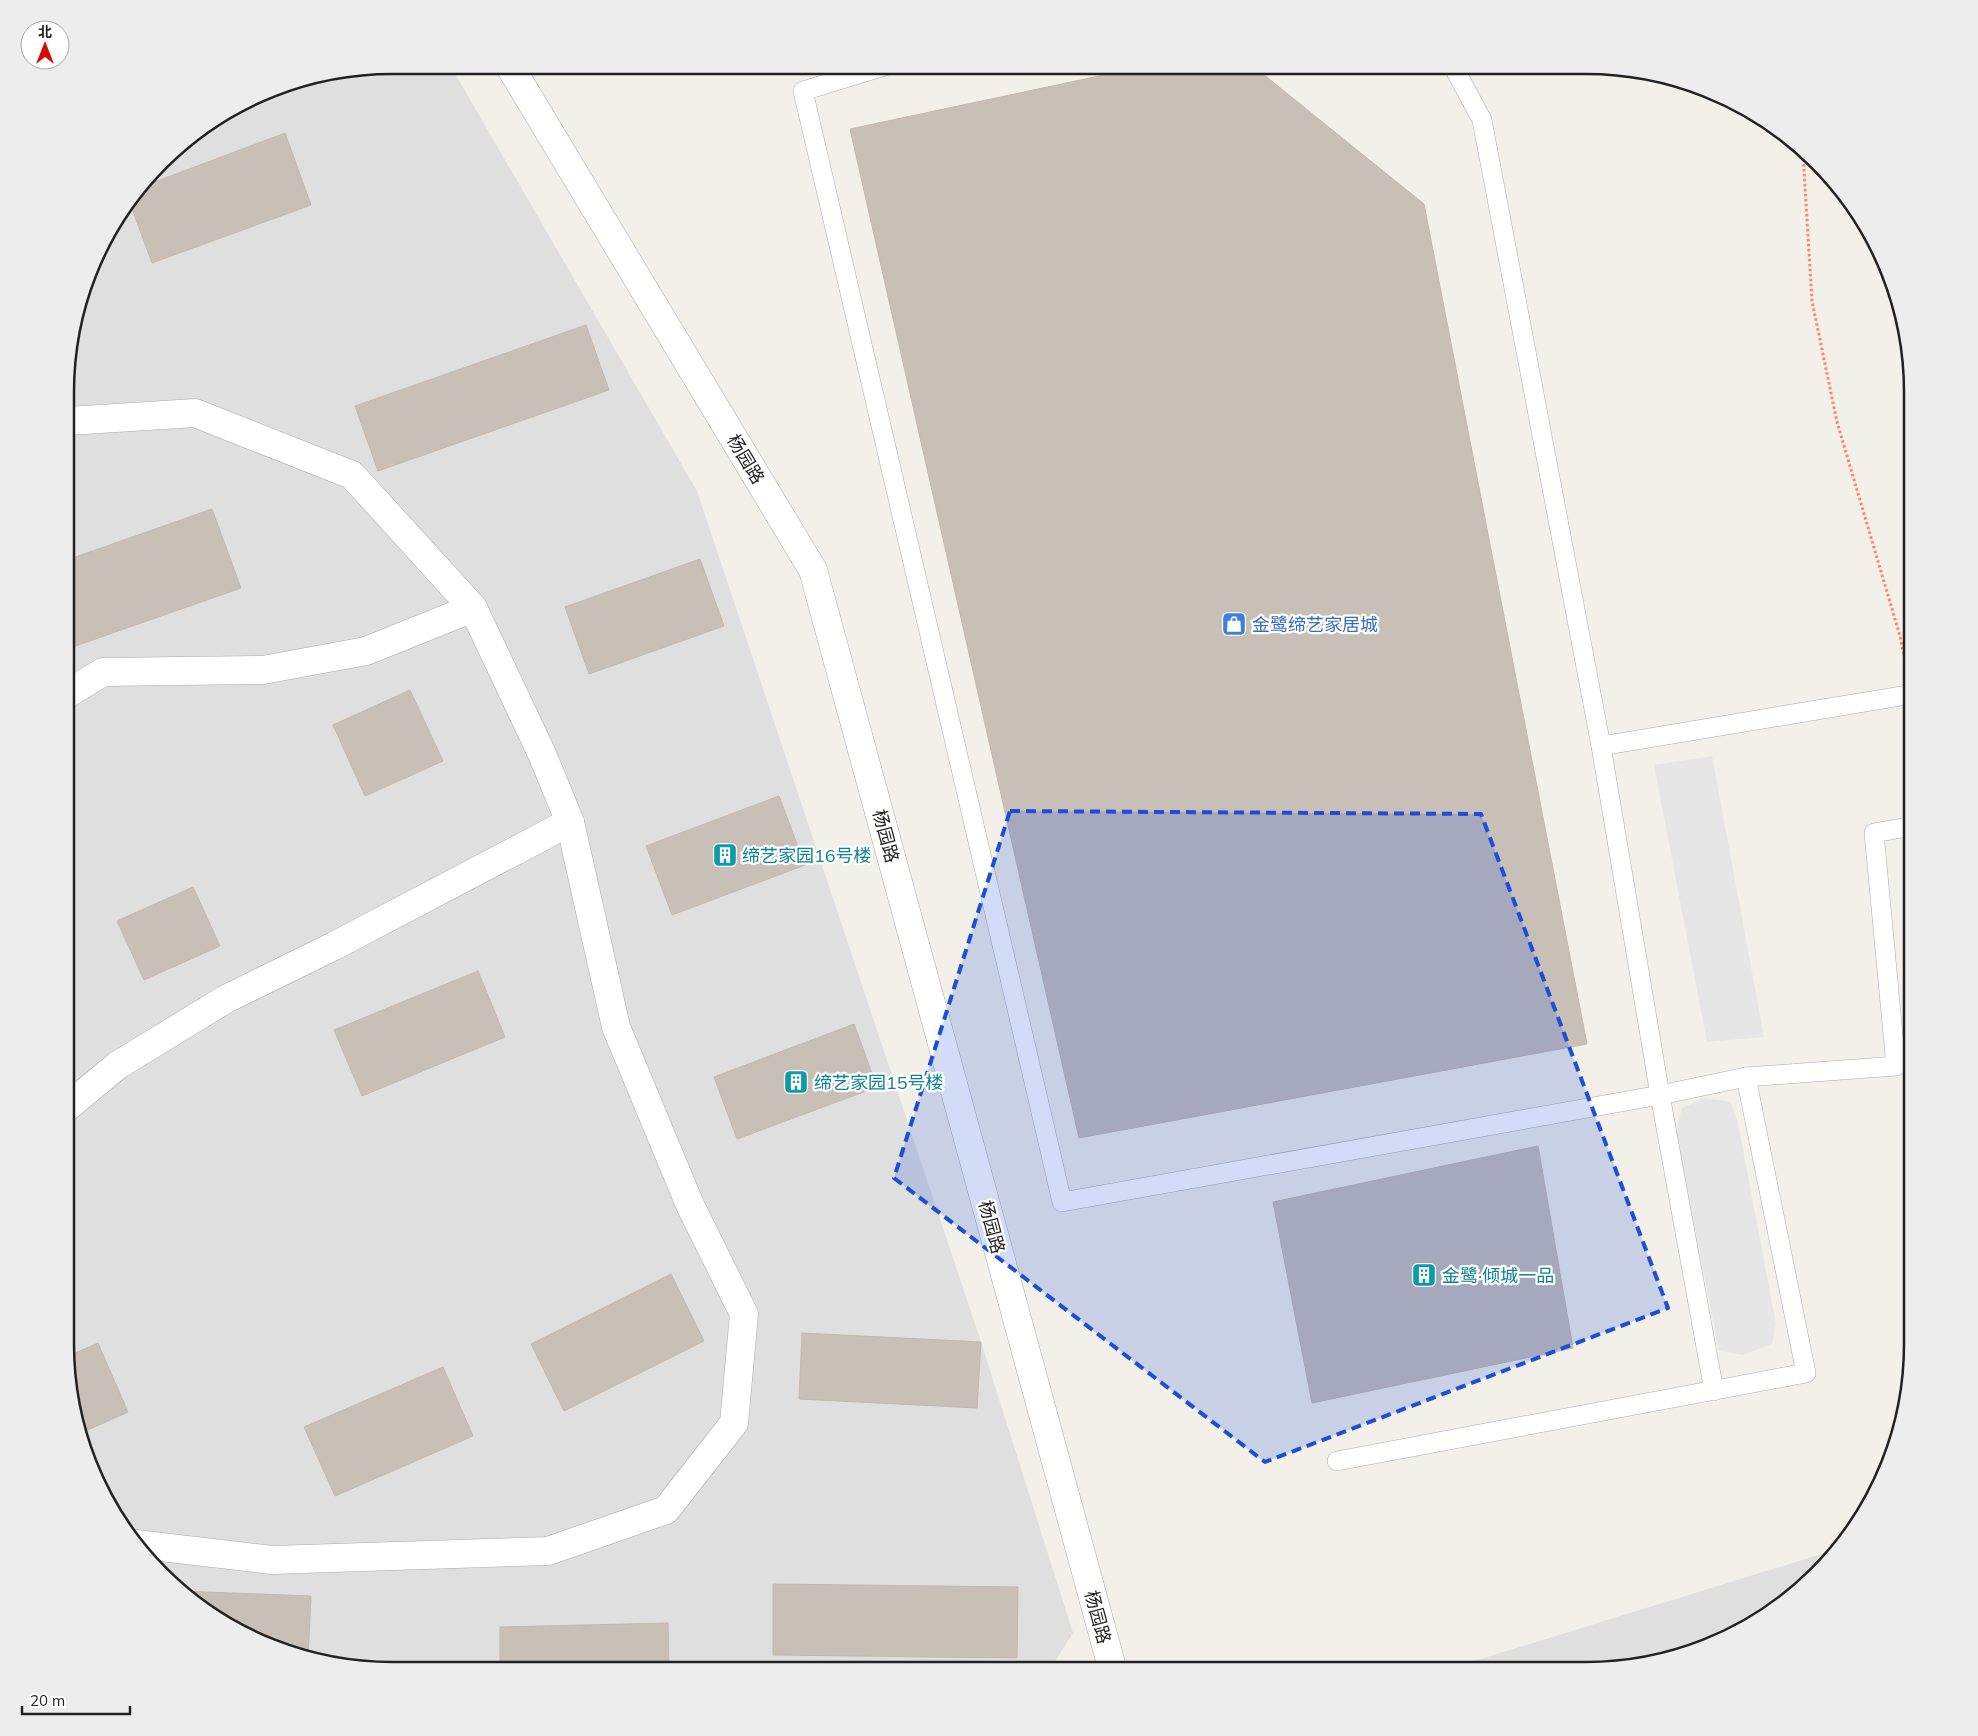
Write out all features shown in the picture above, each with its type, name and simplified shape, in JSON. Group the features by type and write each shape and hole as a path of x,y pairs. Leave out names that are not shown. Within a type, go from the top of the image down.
{"street":[{"name":"杨园路","path":"514,74 813,570 1111,1662"},
{"path":"74,421 196,413 352,475 473,608 542,754 570,822 616,1027 690,1205 744,1314 734,1423 666,1510 548,1551 272,1560 145,1545"},
{"path":"74,690 103,672 263,670 366,651 473,608"},
{"path":"74,1101 118,1065 226,999 334,946 570,822"}],"lane":[{"path":"859,74 803,91 1062,1202 1660,1095 1746,1077 1896,1066 1874,832 1904,827"},
{"path":"1457,74 1482,120 1601,746 1660,1095 1714,1391"},
{"path":"1601,746 1904,695"},
{"path":"1337,1461 1806,1373 1746,1077"}],"path":[{"path":"1803,160 1814,310 1837,422 1904,655"}],"highlighted area":[{"path":"1010,811 1481,814 1668,1308 1265,1462 894,1178"}],"shaded area":[{"path":"371,74 455,74 697,491 981,1342 1073,1633 1055,1662 371,1662 350,1660 309,1651 270,1638 215,1609 198,1597 167,1569 139,1538 116,1503 91,1447 80,1407 74,1365 74,371 80,329 91,289 107,251 127,215 139,198 167,167 198,139 233,116 289,91 350,76"},
{"path":"1712,756 1764,1037 1707,1042 1654,765"},
{"path":"1704,1098 1730,1102 1737,1118 1776,1324 1772,1344 1743,1355 1719,1351 1676,1131 1682,1108"},
{"path":"1826,1553 1796,1583 1763,1609 1727,1629 1689,1645 1649,1656 1607,1662 1471,1662"}],"building":[{"name":"金鹭缔艺家居城","path":"1109,74 1263,74 1424,204 1587,1044 1079,1138 850,129"},
{"path":"285,133 311,205 152,263 132,208 152,183"},
{"path":"586,325 609,390 378,471 355,406"},
{"path":"212,509 241,588 74,647 74,558"},
{"path":"700,559 724,626 589,674 565,607"},
{"path":"410,690 443,761 365,796 333,725"},
{"name":"缔艺家园16号楼","path":"779,796 805,865 672,915 646,846"},
{"path":"193,887 220,946 144,980 117,921"},
{"path":"478,971 505,1037 362,1096 334,1030"},
{"name":"缔艺家园15号楼","path":"854,1024 877,1087 737,1139 714,1077"},
{"name":"金鹭·倾城一品","path":"1538,1146 1573,1348 1312,1403 1273,1202"},
{"path":"671,1274 704,1341 564,1411 531,1344"},
{"path":"802,1333 981,1342 977,1408 799,1399"},
{"path":"98,1343 128,1412 86,1431 76,1386 74,1354"},
{"path":"443,1367 473,1436 335,1496 304,1427"},
{"path":"773,1584 1018,1587 1017,1658 773,1655"},
{"path":"192,1591 311,1596 308,1651 270,1638 233,1620"},
{"path":"668,1623 669,1662 500,1662 500,1627"}],"place":[{"name":"金鹭缔艺家居城","path":"1234,624"},
{"name":"缔艺家园16号楼","path":"725,855"},
{"name":"缔艺家园15号楼","path":"796,1082"},
{"name":"金鹭·倾城一品","path":"1424,1275"}]}
